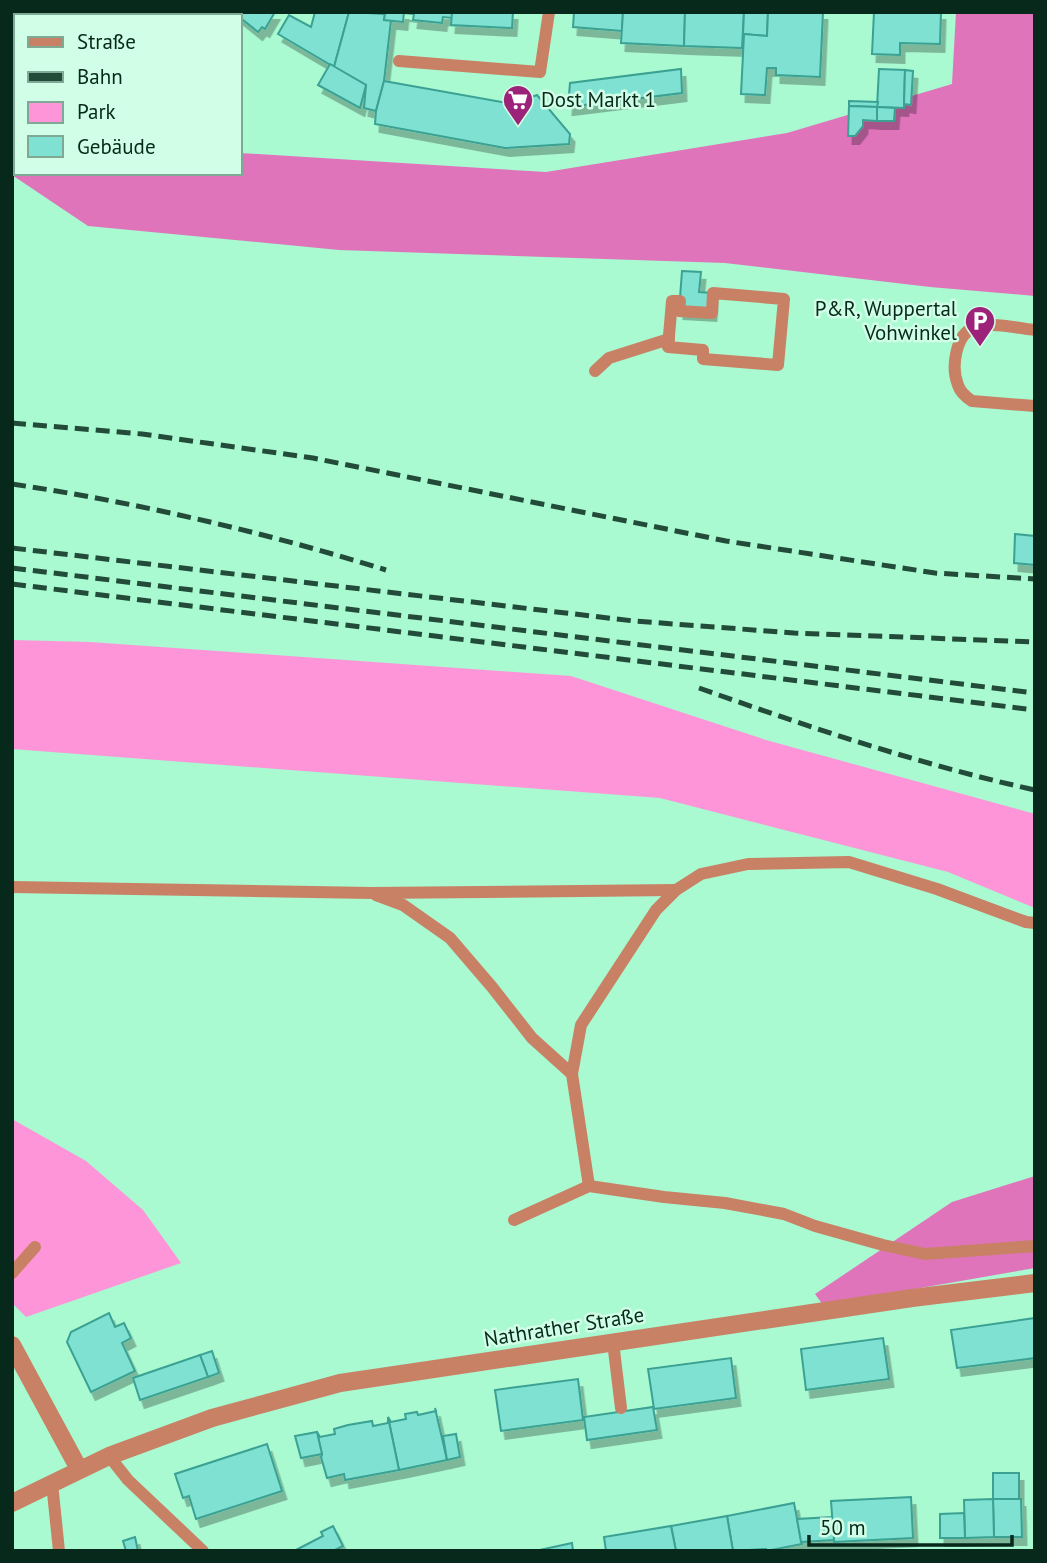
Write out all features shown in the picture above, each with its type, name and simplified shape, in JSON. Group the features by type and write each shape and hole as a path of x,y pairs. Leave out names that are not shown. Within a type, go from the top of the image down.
{"street":[{"name":"Nathrather Straße","path":"12,1503 109,1456 212,1418 340,1383 912,1298 1035,1283"},
{"path":"12,1345 79,1469"}],"lane":[{"path":"399,61 540,72 549,12"},
{"path":"713,293 784,299 778,365 703,359 703,350 668,347 669,339 672,301 680,301 679,311 712,313 713,293"},
{"path":"1035,330 982,326 972,328 959,343 955,373 958,387 972,401 1035,406"},
{"path":"594,371 609,358 669,339"},
{"path":"589,1186 572,1074 581,1025 656,910 676,890 701,874 748,864 849,862 1035,923"},
{"path":"12,887 371,893 676,890"},
{"path":"371,893 403,905 450,938 532,1038 572,1074"},
{"path":"514,1220 589,1186 664,1198 725,1203 784,1214 814,1226 925,1254 1035,1246"},
{"path":"12,1273 34,1247"},
{"path":"613,1342 621,1408"},
{"path":"109,1456 128,1480 203,1551"},
{"path":"52,1482 59,1551"}],"green space":[{"path":"12,640 90,642 571,676 766,740 1035,814 1035,908 948,872 660,798 12,749"},
{"path":"12,1119 86,1161 143,1210 181,1263 26,1317 12,1303"}],"shaded area":[{"path":"12,12 68,14 14,14 14,175 242,175 242,153 546,172 787,133 952,84 956,12 1035,12 1035,296 930,287 725,263 339,250 88,226 12,175"},
{"path":"1035,1176 1035,1268 823,1305 815,1294 952,1202"}],"building":[{"path":"120,12 185,12 184,14 119,14"},
{"path":"233,12 275,12 265,29 262,27 258,32 242,19 242,14"},
{"path":"315,12 349,12 334,67 278,34 289,15 311,27"},
{"path":"349,12 385,14 384,20 391,20 384,81 376,111 364,108 366,85 334,67"},
{"path":"373,12 404,12 403,22 384,20 385,14"},
{"path":"452,12 452,18 443,17 442,23 413,20 414,14 404,13"},
{"path":"452,12 513,12 512,28 451,25"},
{"path":"574,12 623,12 622,31 573,27"},
{"path":"623,12 685,12 684,46 621,43"},
{"path":"685,12 744,12 742,48 684,46"},
{"path":"744,12 768,12 767,36 743,34"},
{"path":"768,12 823,12 820,77 776,75 776,68 767,68 765,95 741,94 744,34 767,36"},
{"path":"874,12 941,12 940,44 900,43 900,55 872,54"},
{"path":"330,64 366,85 360,108 318,85"},
{"path":"681,69 682,93 568,107 570,83"},
{"path":"879,69 905,70 904,108 877,107"},
{"path":"905,70 913,71 911,105 904,104"},
{"path":"384,81 513,104 537,95 570,134 569,144 505,148 375,124"},
{"path":"849,101 878,102 877,107 849,106"},
{"path":"849,106 877,107 877,121 863,120 863,126 855,136 848,136"},
{"path":"877,107 895,108 894,121 877,121"},
{"path":"682,271 701,272 699,292 713,293 712,313 679,311"},
{"path":"1015,534 1035,536 1035,565 1014,563"},
{"path":"109,1313 115,1327 124,1323 131,1338 122,1343 135,1371 91,1392 67,1342 71,1332"},
{"path":"1035,1318 1035,1358 957,1368 951,1330"},
{"path":"883,1338 889,1379 806,1390 801,1349"},
{"path":"212,1351 219,1373 208,1377 200,1355"},
{"path":"200,1355 208,1377 140,1400 133,1378"},
{"path":"731,1358 736,1398 654,1409 648,1369"},
{"path":"578,1379 583,1420 501,1431 495,1390"},
{"path":"653,1407 657,1430 587,1440 584,1417"},
{"path":"436,1411 447,1460 399,1470 388,1417 391,1422 406,1419 405,1414 417,1412 418,1415"},
{"path":"388,1417 399,1470 345,1480 344,1474 327,1478 317,1432 320,1437 335,1434 334,1429 348,1425 372,1421 373,1426 388,1423"},
{"path":"317,1432 322,1454 301,1458 295,1436"},
{"path":"456,1434 460,1457 447,1460 443,1436"},
{"path":"267,1444 282,1491 196,1519 189,1496 183,1498 175,1474"},
{"path":"993,1473 1019,1473 1019,1499 993,1499"},
{"path":"911,1497 913,1538 834,1542 831,1501"},
{"path":"993,1499 1021,1499 1022,1537 994,1537"},
{"path":"993,1499 994,1537 965,1538 964,1500"},
{"path":"794,1503 802,1544 766,1551 733,1551 727,1516"},
{"path":"964,1513 965,1538 940,1538 940,1514"},
{"path":"727,1516 733,1551 676,1551 671,1526"},
{"path":"832,1517 834,1540 801,1542 797,1519"},
{"path":"333,1526 343,1546 333,1551 294,1551 323,1536 321,1532"},
{"path":"671,1526 676,1551 606,1551 604,1537"},
{"path":"135,1537 138,1551 126,1551 123,1541"},
{"path":"572,1543 573,1551 535,1551"}],"railway":[{"path":"12,423 142,434 313,458 726,541 935,573 1035,579"},
{"path":"12,484 201,520 386,570"},
{"path":"12,548 634,621 794,633 1035,642"},
{"path":"12,568 1035,693"},
{"path":"12,584 1035,710"},
{"path":"699,688 866,744 1035,790"}],"place":[{"name":"Dost Markt 1","path":"518,127"},
{"name":"P&R, Wuppertal Vohwinkel","path":"980,348"}]}
